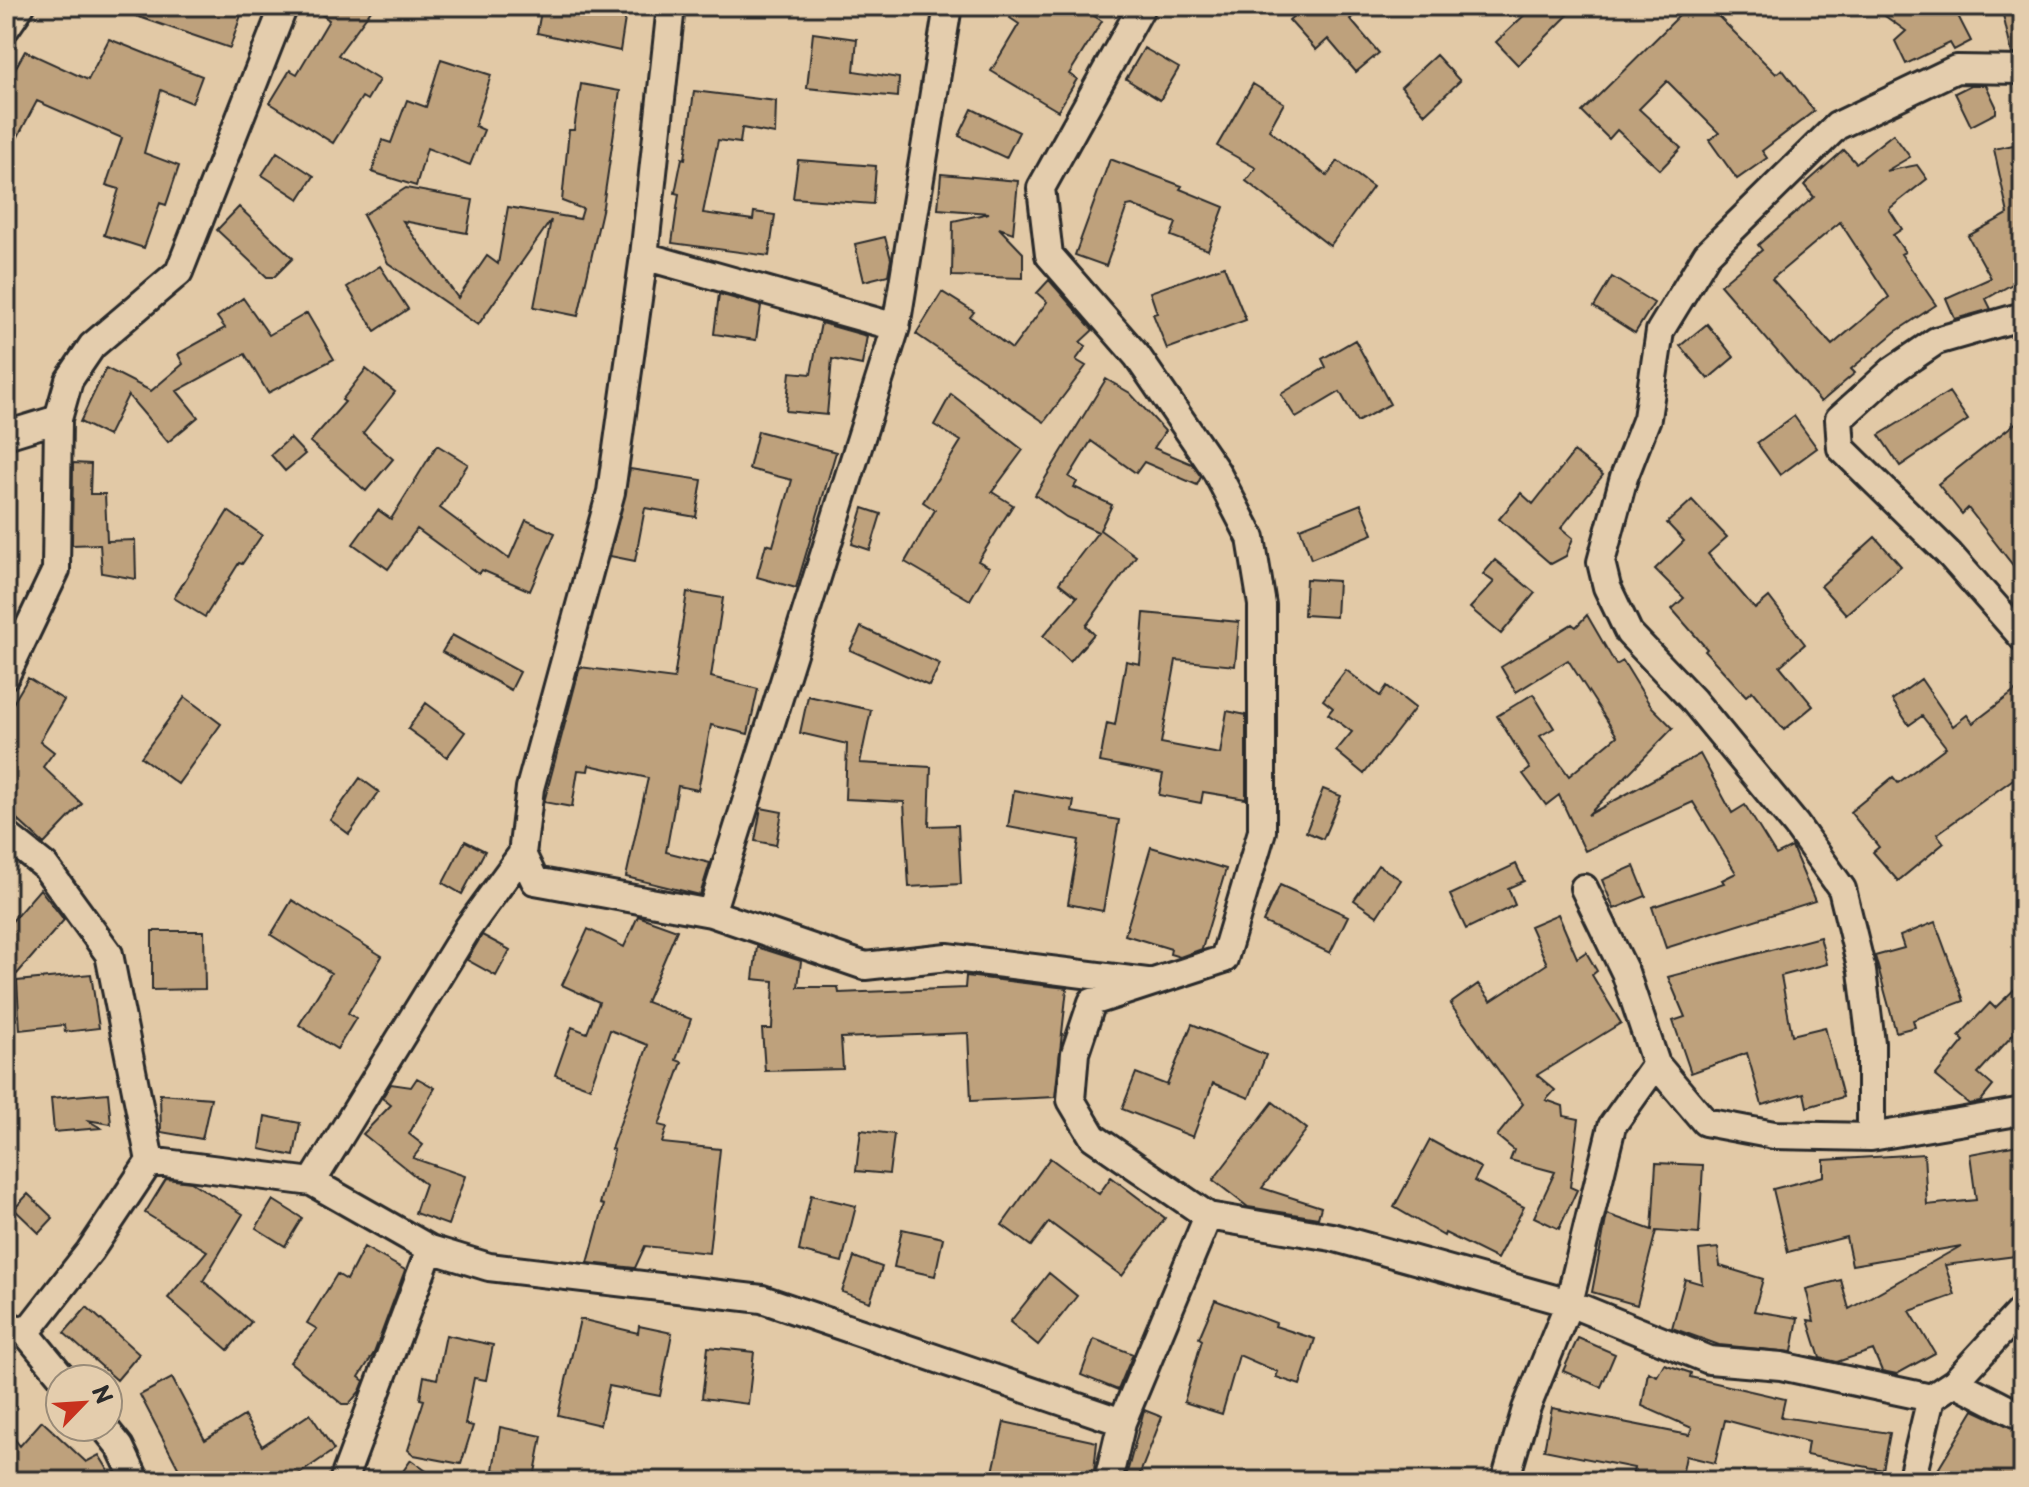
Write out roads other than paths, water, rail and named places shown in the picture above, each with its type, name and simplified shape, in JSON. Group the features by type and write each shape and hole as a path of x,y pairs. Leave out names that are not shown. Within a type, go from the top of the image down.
{"street":[{"path":"6,675 56,570 58,419 69,380 92,346 179,272 284,6"},
{"path":"312,1182 468,928 522,854 530,788 611,492 644,256 671,6"},
{"path":"711,913 896,327 948,6"},
{"path":"1142,6 1041,188 1049,255 1137,356 1216,471 1251,538 1262,605 1262,831 1224,959 1092,1002 1075,1053 1071,1100 1093,1137 1208,1216 1332,1237 1569,1303 1709,1360 1781,1366 1931,1398"},
{"path":"1871,1137 1869,1029 1862,971 1842,889 1796,825 1693,700 1629,633 1607,587 1601,562 1624,477 1647,418 1660,331 1707,254 1837,126 1956,69 2023,70"},
{"path":"644,256 896,327"},
{"path":"2023,316 1936,341 1892,371 1839,419 1841,448 1950,555 2023,638"},
{"path":"6,435 58,419"},
{"path":"6,835 45,866 109,954 150,1161 90,1251 16,1328 49,1363"},
{"path":"522,854 535,881 711,913 824,955 865,966 947,957 1158,983"},
{"path":"1584,888 1625,972 1656,1064 1705,1122 1774,1135 1871,1137 2023,1111"},
{"path":"1505,1481 1526,1409 1569,1303 1612,1126 1656,1064"},
{"path":"150,1161 312,1182 430,1249 489,1267 762,1299 1122,1422"},
{"path":"1108,1481 1122,1422 1208,1216"},
{"path":"343,1481 430,1249"},
{"path":"1911,1481 1931,1398 1955,1382 2023,1308"},
{"path":"1955,1382 2023,1417"},
{"path":"117,1443 136,1481"}]}
